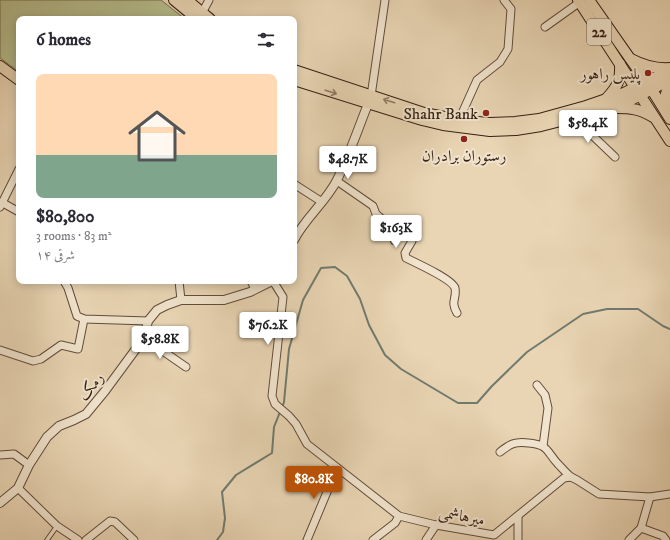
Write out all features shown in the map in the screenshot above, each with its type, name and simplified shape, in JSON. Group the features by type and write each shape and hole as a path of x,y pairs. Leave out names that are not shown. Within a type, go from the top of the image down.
{"main road":[{"path":"174,0 201,16"},
{"path":"187,0 202,16"},
{"name":"22","path":"582,1 630,58 649,86"},
{"name":"22","path":"582,1 638,92"},
{"path":"630,58 646,66 670,69"},
{"path":"606,104 618,82 620,64"},
{"path":"0,66 16,78"},
{"path":"297,71 370,100 443,125 490,131 516,130 541,126 582,116 606,104 638,92 649,86 670,69"},
{"path":"649,86 670,80"},
{"path":"297,81 370,100 459,120 490,123 516,122 539,119 606,104 643,111 657,119"},
{"path":"649,86 668,116"},
{"path":"668,116 665,101 670,86"},
{"path":"638,92 670,140"}],"street":[{"path":"203,16 209,0"},
{"path":"297,234 337,181 370,100 385,0"},
{"path":"459,120 477,80 500,62 508,49 511,9 504,0"},
{"path":"544,28 582,1"},
{"path":"582,116 594,137 615,157"},
{"path":"16,174 1,204 16,211"},
{"path":"337,181 373,206 376,214 390,226 411,236 412,241 405,253 406,258 437,273 454,285 456,290 453,306 457,313"},
{"path":"297,186 322,202"},
{"path":"66,284 77,316 84,319 148,321 157,310 181,300 224,300 266,284"},
{"path":"179,284 181,300"},
{"path":"252,284 255,289"},
{"name":"میرهاشمی","path":"275,284 283,297 272,396 275,404 296,424 307,444 399,516 493,538 564,478 571,477"},
{"path":"0,350 33,361 41,359 61,345 78,349 84,319"},
{"name":"رمک","path":"0,503 18,488 28,465 47,437 58,426 86,414 105,392 144,338 148,321"},
{"path":"144,338 186,367"},
{"path":"538,385 545,395 548,408 543,446"},
{"path":"500,452 511,444 524,442 539,444 550,452 556,462 571,477 599,494 650,497 670,494"},
{"path":"0,455 14,454 28,465"},
{"path":"307,540 338,468"},
{"path":"18,488 57,526 78,540"},
{"path":"629,540 641,528 650,497"},
{"path":"373,540 395,523 399,516"},
{"path":"518,516 518,540"},
{"path":"86,540 110,521 115,522 134,540"},
{"path":"426,540 436,525"},
{"path":"641,528 663,536 666,540"}],"lane":[{"path":"390,226 393,242"},
{"path":"47,540 57,526"}],"green space":[{"path":"0,0 161,0 181,16 16,16 16,70 0,58"}],"waterway":[{"path":"282,408 284,402 289,349 303,300 321,268 335,267 347,276 360,299 369,325 385,355 401,369 458,403 477,403 527,352 583,314 607,309 638,309 670,329"},
{"path":"217,540 223,532 225,518 222,492 236,475 272,453 274,427 280,412"}],"place":[{"name":"پلیس راهور","path":"648,73"},
{"name":"Shahr Bank","path":"486,113"},
{"name":"رستوران برادران","path":"464,139"}]}
